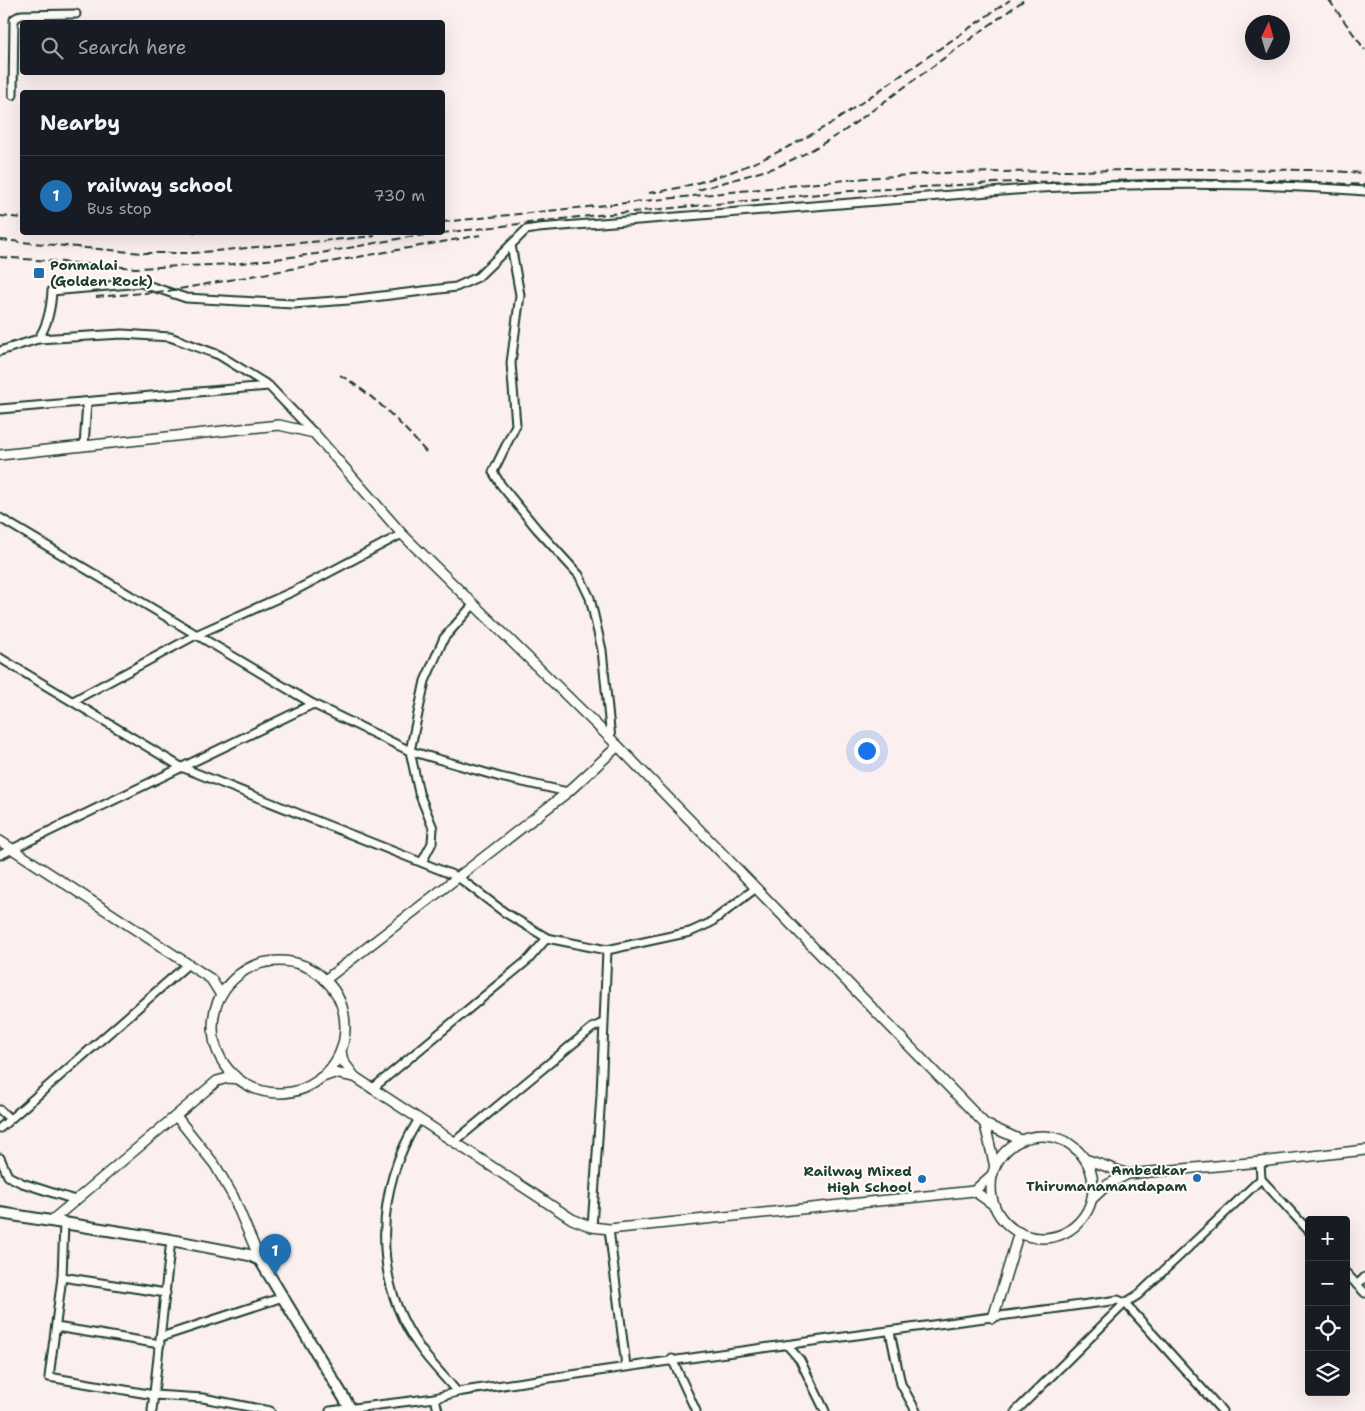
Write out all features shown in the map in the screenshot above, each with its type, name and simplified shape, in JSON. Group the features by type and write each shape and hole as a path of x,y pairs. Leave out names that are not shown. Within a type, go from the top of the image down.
{"main road":[{"path":"0,1213 171,1240 249,1255 260,1260 351,1409"}],"street":[{"path":"13,96 14,19 21,14 76,14"},
{"path":"38,340 45,329 49,315 52,291 141,283 186,298 293,304 349,300 456,286 478,277 526,230 538,228 1040,188 1102,185 1311,187 1365,191"},
{"path":"511,245 520,295 511,363 516,425 494,472 501,485 537,529 579,575 590,598 602,650 611,739"},
{"path":"0,351 38,340 122,334 170,336 219,355 269,386 314,433 402,534 618,746 985,1124 1004,1135 1021,1140"},
{"path":"0,409 269,386"},
{"path":"84,446 87,402"},
{"path":"0,455 279,424 314,433"},
{"path":"0,518 313,704 410,751 500,777 568,792"},
{"path":"73,701 196,635 294,591 402,534"},
{"path":"422,862 432,843 433,828 419,793 410,751 429,673 444,638 473,605"},
{"path":"0,658 181,767 458,877 504,912 546,938 607,950 690,932 710,924 756,888"},
{"path":"0,855 313,704"},
{"path":"325,980 568,792 618,746"},
{"path":"0,841 211,979 221,995"},
{"path":"372,1089 529,958 546,938"},
{"path":"592,1226 601,1094 607,950"},
{"path":"278,961 304,966 325,980 336,993 345,1017 345,1034 341,1051 332,1066 320,1078 305,1087 280,1092 255,1088 240,1079 222,1059 215,1044 213,1027 215,1011 221,995 232,981 253,966 278,961"},
{"path":"0,1128 188,964"},
{"path":"211,979 232,981"},
{"path":"454,1142 592,1028 603,1024"},
{"path":"341,1051 343,1062 355,1077 372,1089 572,1219 592,1226 608,1229 974,1191 994,1204"},
{"path":"51,1221 216,1081 221,1072 222,1059"},
{"path":"320,1078 334,1074 355,1077"},
{"path":"216,1081 228,1078 240,1079"},
{"path":"0,1110 10,1119"},
{"path":"176,1116 215,1165 233,1196 260,1260"},
{"path":"419,1119 404,1142 387,1198 384,1246 388,1270 398,1305 410,1331 420,1348 457,1392"},
{"path":"985,1124 991,1144 994,1171 991,1190 994,1204 1007,1224 1019,1232 1041,1238 1064,1233 1082,1220 1092,1200 1107,1185 1128,1174 1365,1150"},
{"path":"974,1191 994,1171 1003,1154 1021,1140 1036,1136 1059,1138 1088,1160 1128,1174"},
{"path":"0,1158 8,1176 22,1183 75,1200"},
{"path":"1088,1160 1094,1184 1092,1200"},
{"path":"1260,1162 1261,1179 1305,1227"},
{"path":"1016,1411 1125,1303 1138,1295 1261,1179"},
{"path":"64,1223 62,1277 49,1377 154,1395 203,1398 270,1411"},
{"path":"608,1229 626,1366"},
{"path":"993,1318 1019,1232"},
{"path":"152,1411 171,1240"},
{"path":"62,1277 166,1293"},
{"path":"1350,1277 1365,1293"},
{"path":"1357,1284 1365,1277"},
{"path":"56,1327 160,1340 283,1297"},
{"path":"330,1411 435,1398 457,1392 672,1359 890,1332 1118,1300 1125,1303 1222,1411"},
{"path":"890,1332 901,1384 916,1411"},
{"path":"787,1345 800,1360 824,1411"},
{"path":"672,1359 696,1411"},
{"path":"435,1398 438,1411"}],"railway":[{"path":"649,193 674,189 722,175 791,145 835,121 1010,0"},
{"path":"698,190 777,167 808,152 844,131 1024,0"},
{"path":"1329,0 1365,50"},
{"path":"445,222 866,178 940,173 1194,169 1311,170 1365,173"},
{"path":"445,233 579,217 850,191 1014,182 1279,180 1365,185"},
{"path":"0,216 20,218"},
{"path":"0,257 136,268 233,264 316,254 425,235"},
{"path":"96,297 168,291 481,235"},
{"path":"0,240 142,253 193,253 375,236"},
{"path":"340,375 365,392 386,410 426,452"}],"place":[{"name":"Ponmalai (Golden Rock)","path":"39,273"},
{"name":"Ambedkar Thirumanamandapam","path":"1197,1178"},
{"name":"Railway Mixed High School","path":"922,1179"},
{"name":"railway school","path":"275,1275"}]}
